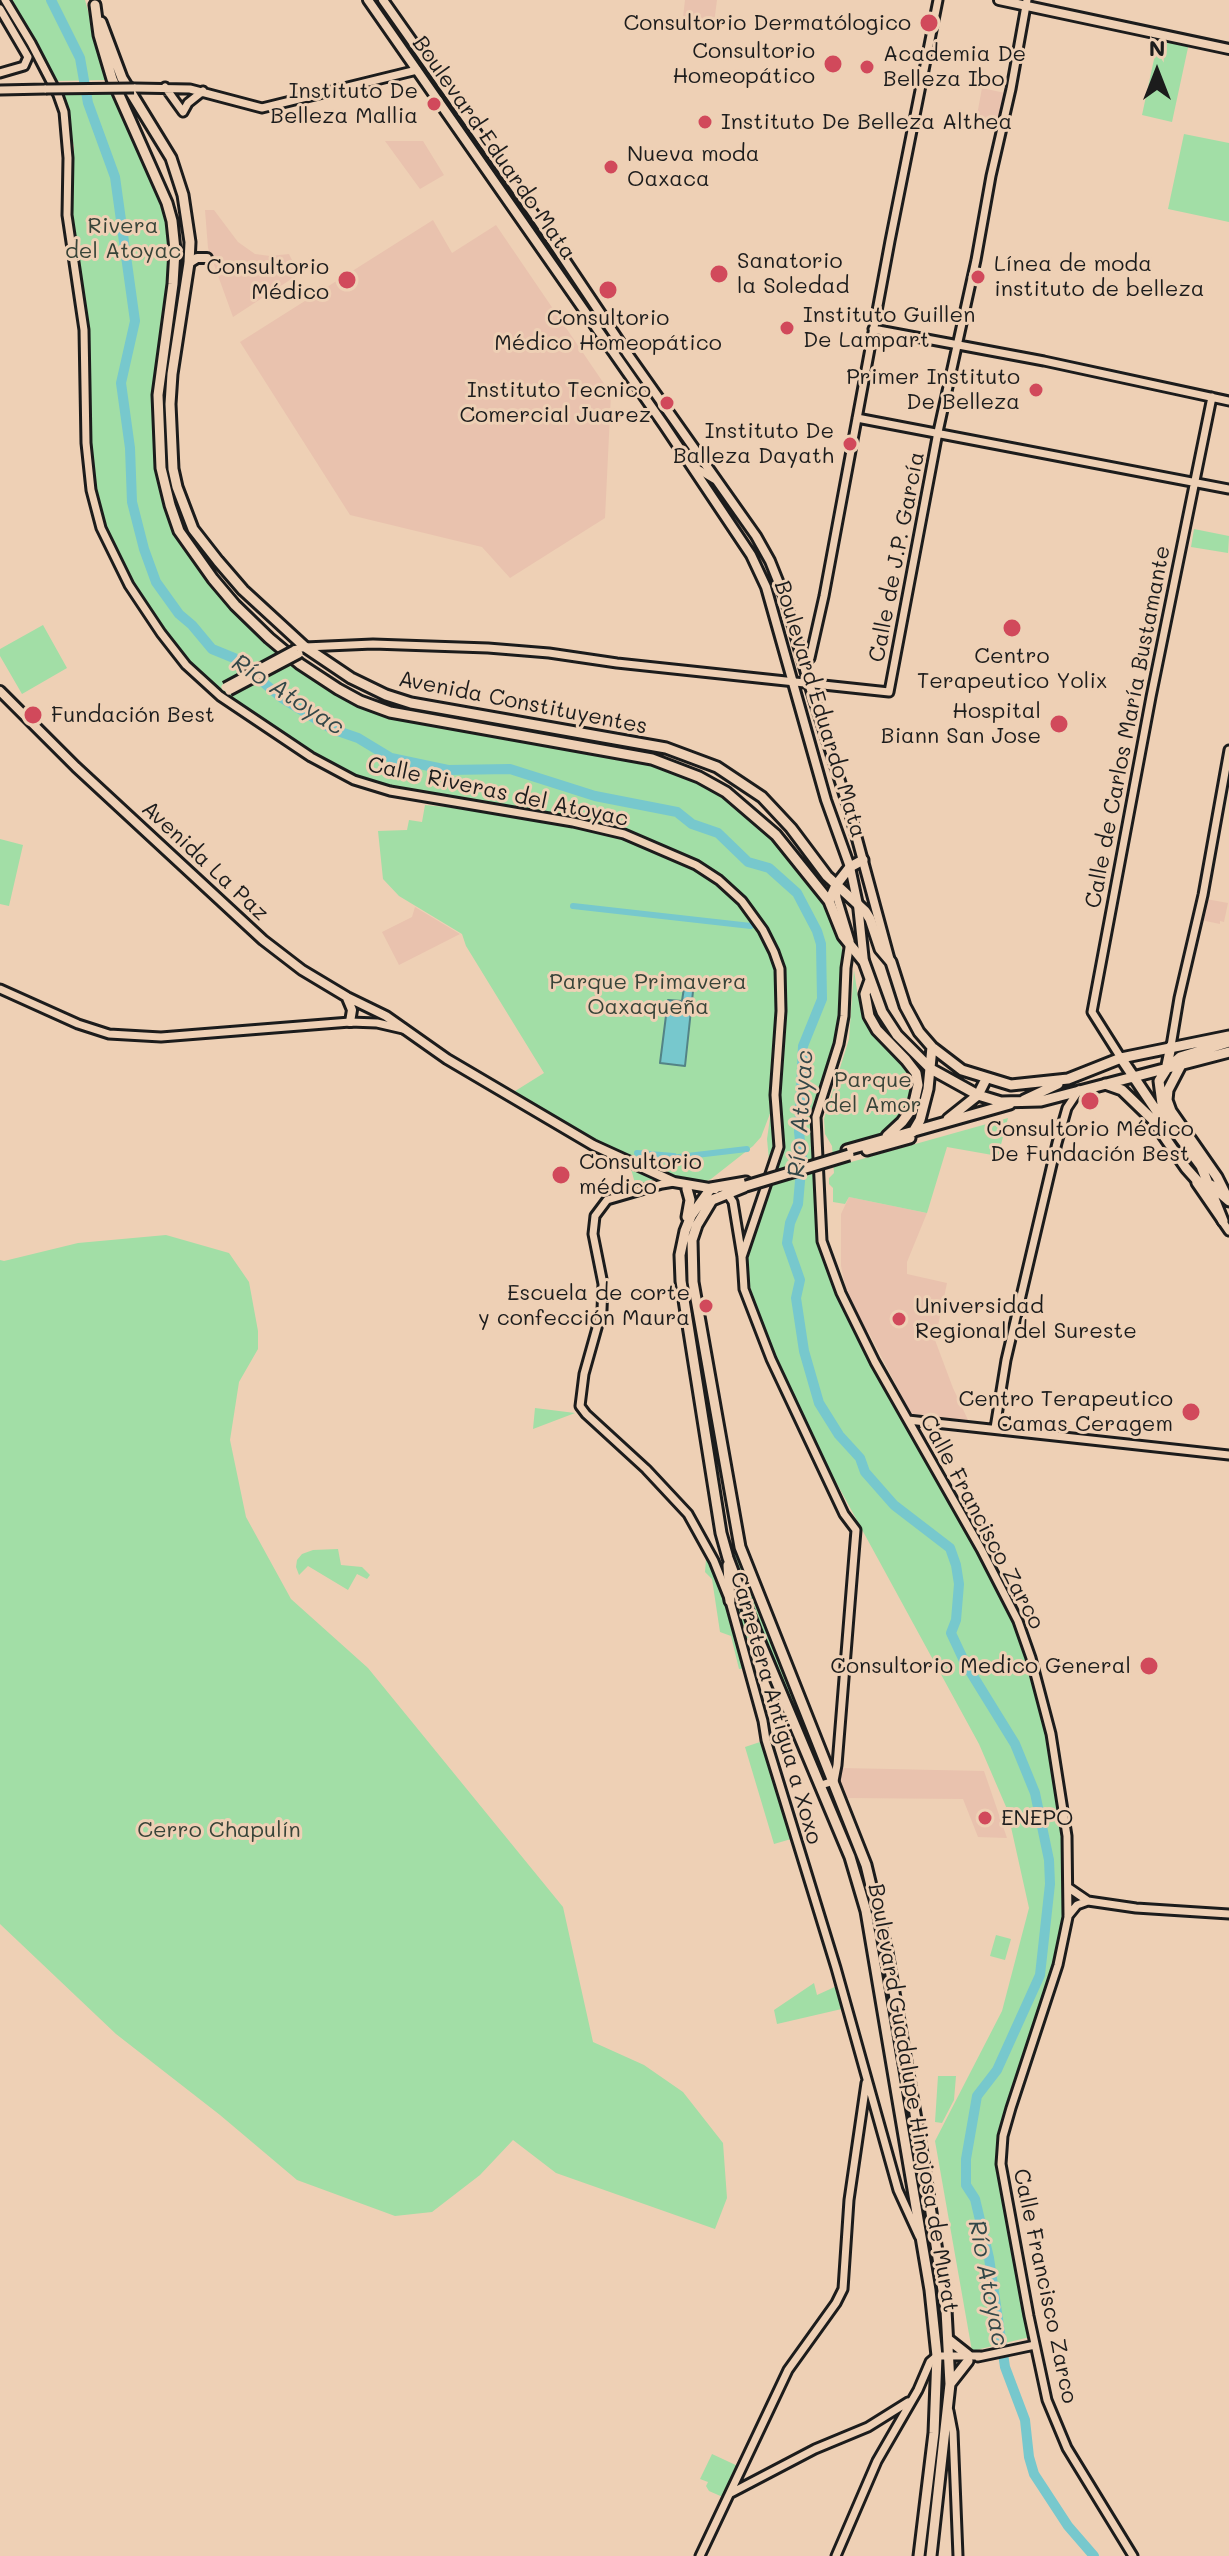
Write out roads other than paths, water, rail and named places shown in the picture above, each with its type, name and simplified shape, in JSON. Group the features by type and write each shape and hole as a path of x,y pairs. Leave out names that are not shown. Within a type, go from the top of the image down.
{"main road":[{"name":"Boulevard Eduardo Mata","path":"368,0 751,555 766,587 826,800 850,867 864,962 889,1025 931,1069 978,1095 1001,1102 1041,1101 1229,1052"},
{"name":"Boulevard Eduardo Mata","path":"383,0 756,536 776,575 905,1006 929,1044 962,1070 1011,1085 1068,1079 1121,1058 1229,1036"},
{"path":"999,0 1026,3 1229,49"},
{"name":"Avenida Constituyentes","path":"94,3 122,78 176,171 183,195 189,263 170,404 173,469 193,529 243,590 304,649 386,695 411,703 666,748 717,767 762,797 791,828 827,876 870,919 880,949 891,962"},
{"name":"Avenida Constituyentes","path":"94,3 99,35 112,79 167,203 172,221 175,250 173,284 158,395 161,468 179,531 213,579 235,605 300,664 360,701 423,720 652,759 699,777 726,792 776,835 818,886 829,901 843,936 864,962"},
{"path":"189,263 197,258 207,258"},
{"path":"161,363 174,362"},
{"name":"Avenida La Paz","path":"0,691 76,767 263,940 302,970 386,1016 447,1059 569,1132 674,1182"},
{"path":"512,735 514,720"},
{"path":"829,901 836,885 850,867 863,860"},
{"path":"818,886 827,883 827,876"},
{"path":"870,980 865,994 869,1016 877,1030 916,1073 918,1085 913,1107 895,1130 884,1138"},
{"path":"347,997 352,1010 350,1022"},
{"path":"1226,1221 1201,1166 1167,1120 1159,1081 1180,1057 1229,1042"},
{"path":"919,1057 929,1044"},
{"path":"905,1139 914,1131 924,1107 931,1069 929,1044"},
{"path":"1166,1070 1171,1046"},
{"path":"1121,1058 1193,1166 1229,1200"},
{"path":"1181,1065 1168,1090 1167,1100 1229,1200"},
{"path":"940,1124 978,1095 986,1079"},
{"path":"986,1079 1001,1102"},
{"path":"674,1182 709,1195 884,1138 1021,1101 1068,1079"},
{"path":"1105,1084 1122,1090 1152,1119 1186,1168 1214,1199"},
{"path":"848,1152 1041,1101"},
{"path":"674,1182 709,1195 727,1193 746,1184"},
{"path":"687,1189 690,1200 680,1255 681,1281 721,1533 728,1558 730,1601"},
{"path":"685,1231 709,1195"},
{"name":"Boulevard Guadalupe Hinojosa de Murat","path":"709,1195 692,1240 693,1282 740,1547 866,1865 879,1914 922,2154 946,2310 950,2361 948,2407 931,2556"},
{"name":"Boulevard Guadalupe Hinojosa de Murat","path":"728,1558 850,1857 866,1911 930,2290 937,2361 934,2433 919,2556"},
{"path":"948,2339 968,2358 950,2384"}],"street":[{"name":"Calle Riveras del Atoyac","path":"5,0 64,112 67,130 67,215 84,330 91,490 101,528 129,585 186,665 218,694 311,757 354,780 390,791 573,822 624,834 677,855 719,880 742,901 763,930 780,969 781,1011 775,1095 779,1147 742,1257"},
{"path":"803,664 810,658 824,596 938,0"},
{"name":"Calle de J.P. García","path":"809,683 889,692 938,432 1026,3"},
{"path":"0,9 28,57 24,66 0,73"},
{"path":"0,90 165,87 203,91 262,108 417,70"},
{"path":"165,87 183,112 188,103 203,91"},
{"path":"873,329 1044,361 1229,401"},
{"name":"Calle de Carlos María Bustamante","path":"1121,1058 1092,1012 1151,697 1212,397"},
{"path":"857,418 1229,489"},
{"path":"689,464 717,481"},
{"path":"218,694 304,649 373,644 549,653 809,683"},
{"path":"1171,1046 1229,750"},
{"name":"Calle Francisco Zarco","path":"836,885 837,898 849,933 846,968"},
{"name":"Calle Francisco Zarco","path":"843,936 846,968 844,1016 839,1044 816,1117 822,1241 845,1302 1018,1621 1051,1734 1067,1836 1068,1917 1058,1965 1003,2136 1001,2164 1047,2400 1067,2448 1133,2556"},
{"path":"0,989 70,1021 109,1034 161,1037 350,1022 406,1029"},
{"path":"995,1428 1006,1360 1067,1108 1079,1089"},
{"path":"1056,1096 1067,1108"},
{"path":"1186,1168 1206,1201 1226,1221 1229,1231"},
{"name":"Carretera Antigua a Xoxo","path":"674,1182 607,1200 595,1216 593,1234 603,1284 602,1310 584,1374 580,1406 688,1514 714,1561 730,1601 766,1740 836,1968 898,2190 912,2226 922,2240"},
{"path":"727,1193 733,1202 744,1289 771,1359 844,1514 856,1530 834,1781 821,1785"},
{"path":"908,1420 1229,1455"},
{"path":"1069,1888 1088,1901 1136,1908 1229,1914"},
{"path":"1068,1917 1077,1905 1088,1901"},
{"path":"700,2556 794,2361 843,2289 849,2200 867,2080"},
{"path":"836,2556 877,2461 930,2362 1035,2345"},
{"path":"731,2494 815,2449 868,2427 913,2398"},
{"path":"948,2407 953,2432 958,2556"}],"water":[{"path":"685,981 694,982 685,1066 660,1063 668,1000 682,1001"}],"waterway":[{"name":"Río Atoyac","path":"51,0 80,58 88,103 115,177 135,321 121,383 130,448 132,502 156,582 179,614 212,649 234,658 282,698 332,729 358,738 391,758 448,770 510,769 595,796 677,812 692,824 718,833 748,862 769,868 797,893 817,931 821,944 822,999 803,1046 799,1132 802,1158 798,1204 790,1223 787,1243 800,1280 796,1298 804,1351 819,1403 839,1435 860,1458 865,1472 894,1505 950,1548 959,1584 956,1620 951,1633 965,1663 1015,1744 1035,1793 1049,1860 1050,1884 1040,1975 997,2070 977,2096 966,2159 966,2185 975,2199 989,2258 1005,2367 1025,2420 1034,2474 1068,2526 1094,2556"},
{"path":"573,906 751,926"},
{"path":"679,1157 747,1149"},
{"path":"637,1153 674,1156"}],"place":[{"name":"Consultorio Dermatólogico","path":"929,23"},
{"name":"Consultorio Homeopático","path":"833,64"},
{"name":"Academia De Belleza Ibo","path":"867,67"},
{"name":"Instituto De Belleza Mallia","path":"434,104"},
{"name":"Instituto De Belleza Althea","path":"705,122"},
{"name":"Nueva moda Oaxaca","path":"611,167"},
{"name":"Sanatorio la Soledad","path":"719,274"},
{"name":"Línea de moda instituto de belleza","path":"978,277"},
{"name":"Consultorio Médico","path":"347,280"},
{"name":"Consultorio Médico Homeopático","path":"608,290"},
{"name":"Instituto Guillen De Lampart","path":"787,328"},
{"name":"Primer Instituto De Belleza","path":"1036,390"},
{"name":"Instituto Tecnico Comercial Juarez","path":"667,403"},
{"name":"Instituto De Balleza Dayath","path":"850,444"},
{"name":"Centro Terapeutico Yolix","path":"1012,628"},
{"name":"Fundación Best","path":"33,715"},
{"name":"Hospital Biann San Jose","path":"1059,724"},
{"name":"Consultorio Médico De Fundación Best","path":"1090,1101"},
{"name":"Consultorio médico","path":"561,1175"},
{"name":"Escuela de corte y confección Maura","path":"706,1306"},
{"name":"Universidad Regional del Sureste","path":"899,1319"},
{"name":"Centro Terapeutico Camas Ceragem","path":"1191,1412"},
{"name":"Consultorio Medico General","path":"1149,1666"},
{"name":"ENEPO","path":"985,1818"}],"park label":[{"name":"Rivera del Atoyac","path":"123,238"},
{"name":"Parque Primavera Oaxaqueña","path":"648,994"},
{"name":"Parque del Amor","path":"873,1092"},
{"name":"Cerro Chapulín","path":"219,1830"}]}
